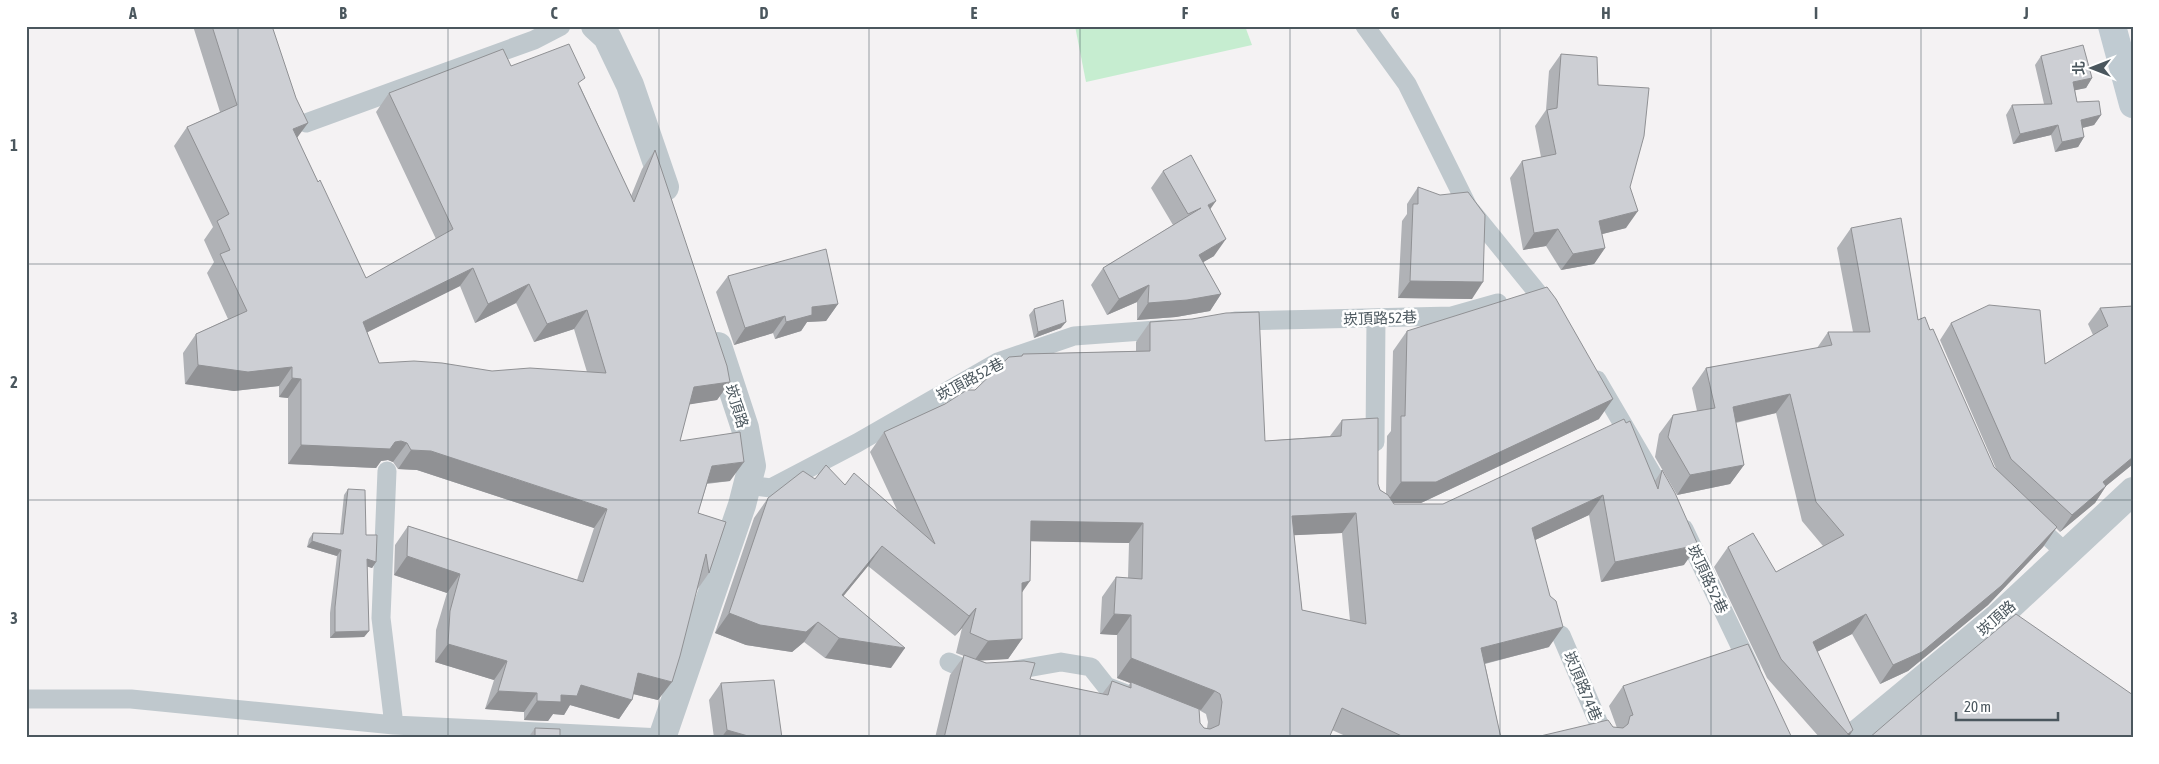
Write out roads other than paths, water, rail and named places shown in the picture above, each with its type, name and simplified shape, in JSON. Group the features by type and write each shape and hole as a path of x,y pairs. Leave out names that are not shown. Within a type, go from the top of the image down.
{"street":[{"path":"595,26 607,37 630,85 674,214"},
{"path":"2112,26 2133,104"},
{"name":"崁頂路","path":"662,738 752,466 744,428 711,326"},
{"name":"崁頂路","path":"1852,738 2006,622 2066,553 2133,490"}],"lane":[{"path":"306,123 534,40 560,26"},
{"name":"崁頂路52巷","path":"1221,322 1452,316 1542,298 1468,207 1407,84 1365,26"},
{"path":"1375,465 1376,318"},
{"name":"崁頂路52巷","path":"747,485 771,488 858,443 998,362 1074,336 1186,327"},
{"name":"崁頂路52巷","path":"1588,364 1686,533 1758,684"},
{"path":"1603,429 1621,421"},
{"path":"387,471 381,618 394,725"},
{"path":"2018,508 2066,553"},
{"name":"崁頂路74巷","path":"1561,635 1605,738"},
{"path":"949,662 972,672 995,672 1061,662 1091,666 1106,686 1152,704"},
{"path":"26,699 131,699 394,725 662,738"}]}
